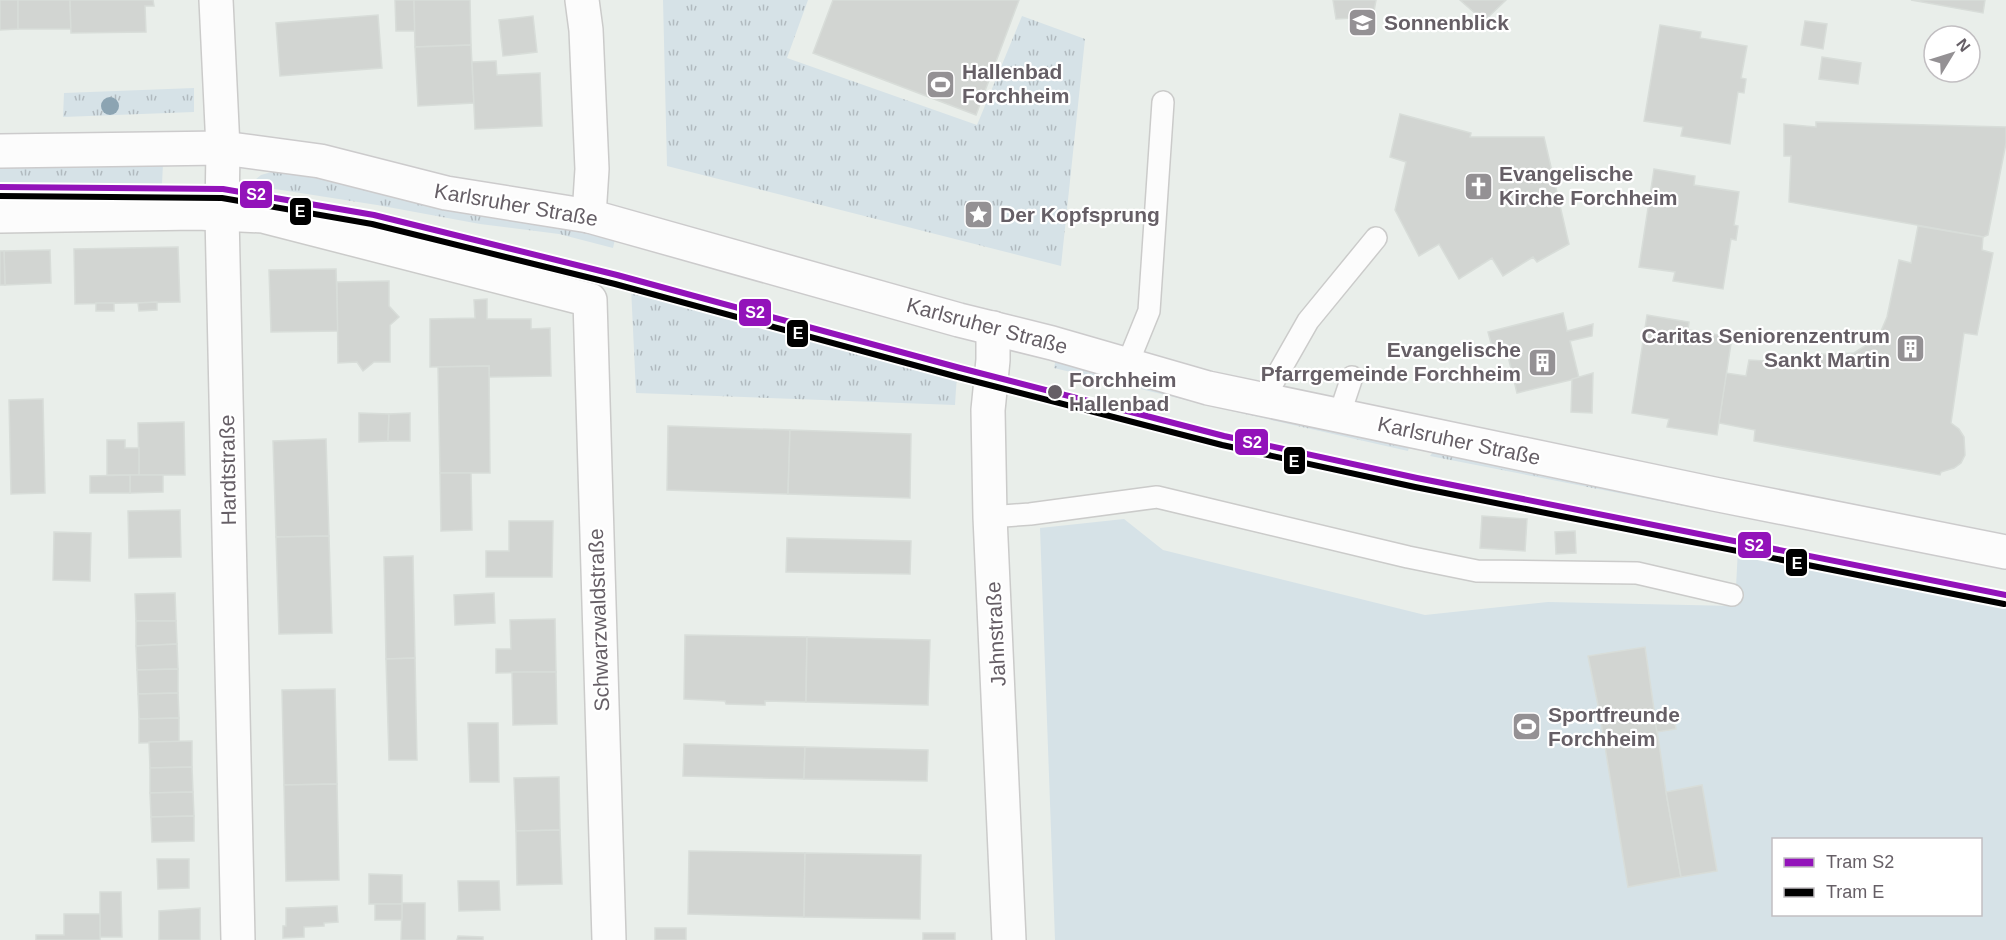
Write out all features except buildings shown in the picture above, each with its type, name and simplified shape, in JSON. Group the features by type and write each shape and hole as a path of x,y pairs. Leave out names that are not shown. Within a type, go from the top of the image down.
{"street":[{"name":"Hardtstraße","path":"216,0 223,148 222,215 238,940"},
{"path":"582,0 586,30 592,169 589,216"},
{"name":"Karlsruher Straße","path":"0,151 223,148 320,161 446,193 589,216 1208,388 1714,494 2006,552"},
{"path":"0,216 197,213 222,215"},
{"name":"Schwarzwaldstraße","path":"222,215 263,216 590,300 609,940"},
{"name":"Jahnstraße","path":"993,328 993,360 987,410 1009,940"}],"lane":[{"path":"1127,365 1149,311 1163,102"},
{"path":"1263,400 1308,321 1376,238"},
{"path":"1339,416 1352,377"},
{"path":"990,517 1157,497 1408,557 1477,571 1637,573 1732,595"}],"green space":[{"path":"663,0 808,0 787,58 977,125 1022,16 1085,39 1061,266 667,166"},
{"path":"194,88 194,112 63,117 64,93"},
{"path":"163,164 161,203 0,206 0,168"},
{"path":"282,169 616,235 613,248 559,234 480,224 249,185 261,175"},
{"path":"631,287 957,374 955,405 636,393"},
{"path":"1057,354 1409,447 1408,451 1054,368"},
{"path":"1433,452 2006,566 2006,569 1430,456"},
{"name":"Sportfreunde Forchheim","path":"1124,519 1163,550 1425,615 1548,602 1735,606 1738,549 2006,604 2006,940 1055,940 1040,528"}],"tram line":[{"name":"S2","path":"0,187 223,189 374,215 617,275 960,368 1224,436 1417,478 2006,595"},
{"name":"E","path":"0,196 222,198 372,224 615,284 958,377 1222,445 1415,487 2004,604"}],"place":[{"name":"Sonnenblick","path":"1363,23"},
{"name":"Hallenbad Forchheim","path":"941,84"},
{"name":"Evangelische Kirche Forchheim","path":"1478,186"},
{"name":"Der Kopfsprung","path":"979,215"},
{"name":"Caritas Seniorenzentrum Sankt Martin","path":"1911,348"},
{"name":"Evangelische Pfarrgemeinde Forchheim","path":"1542,362"},
{"name":"Forchheim Hallenbad","path":"1055,392"},
{"name":"Sportfreunde Forchheim","path":"1527,727"}]}
